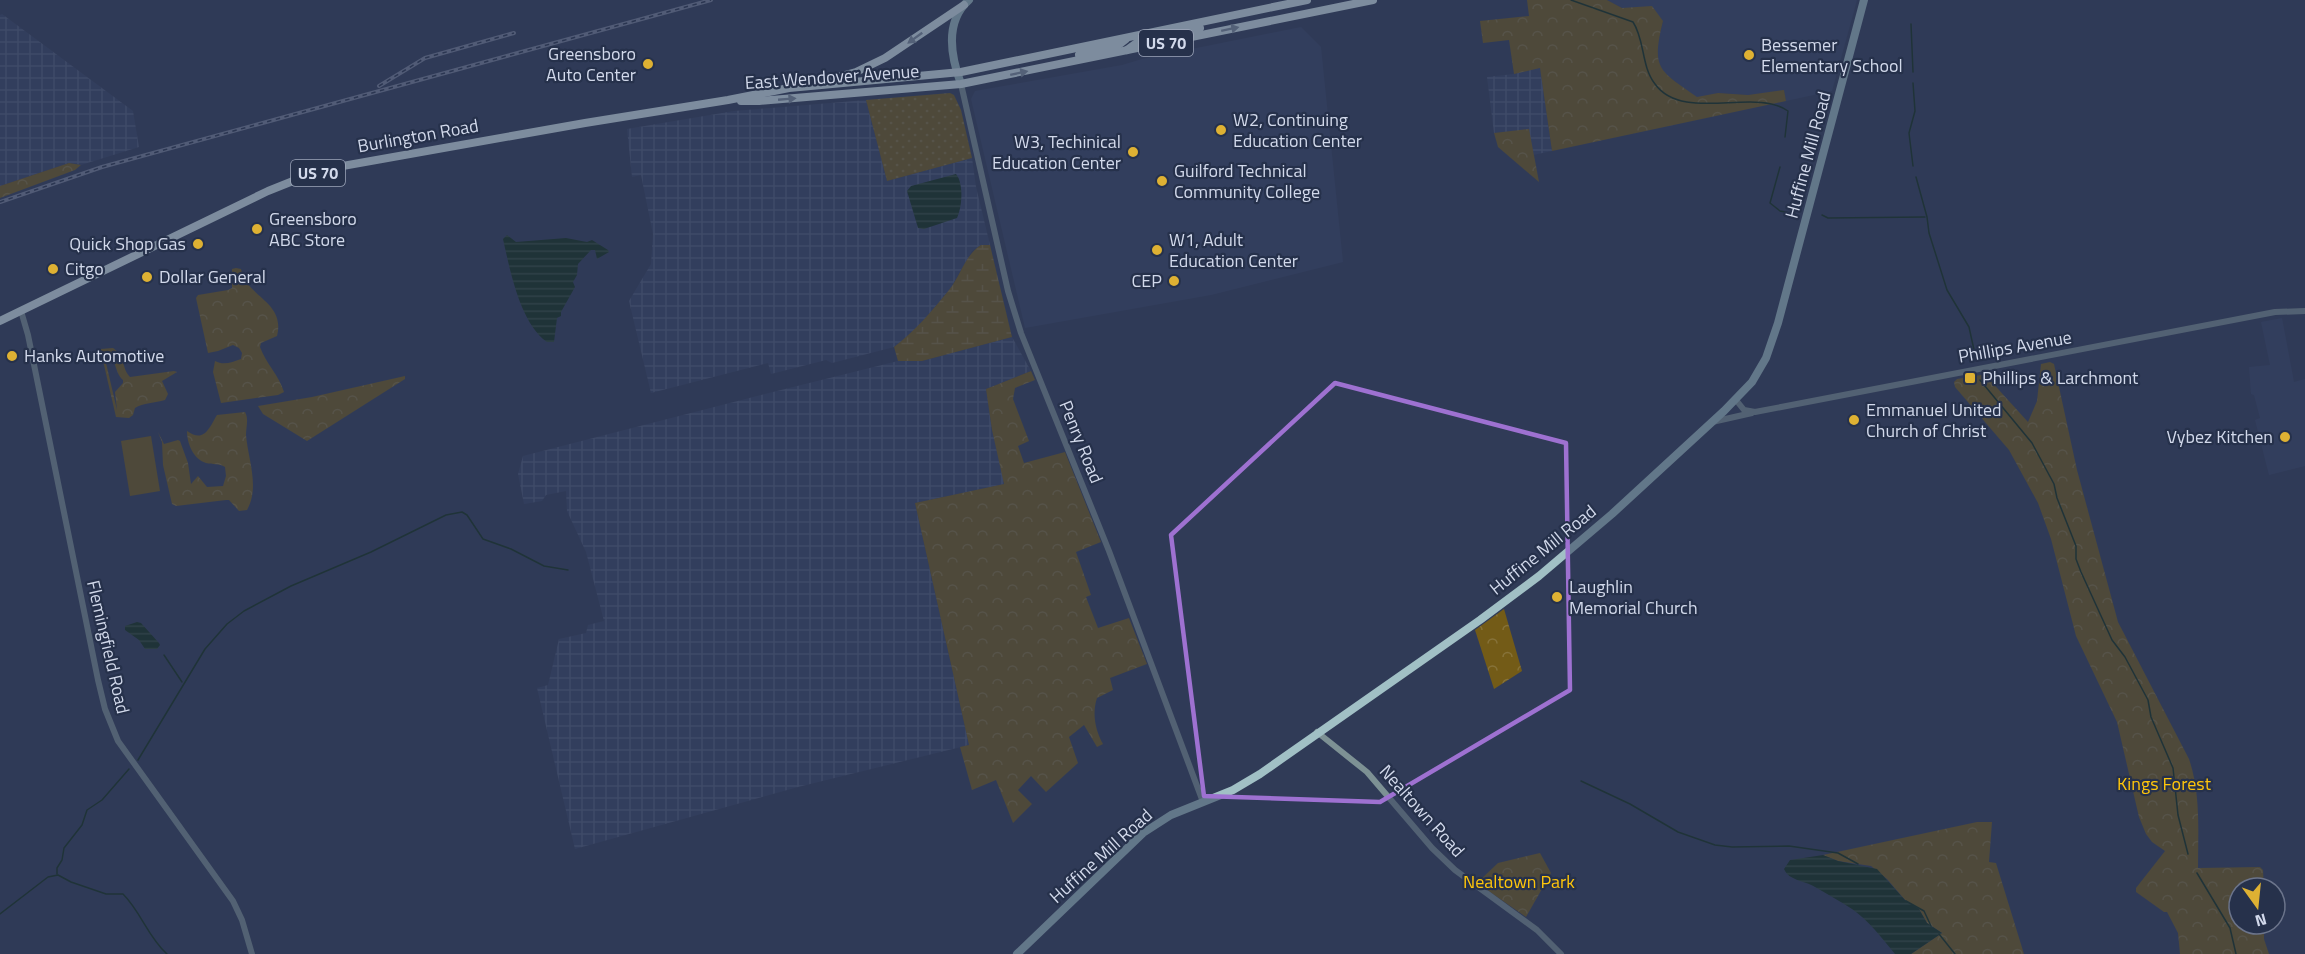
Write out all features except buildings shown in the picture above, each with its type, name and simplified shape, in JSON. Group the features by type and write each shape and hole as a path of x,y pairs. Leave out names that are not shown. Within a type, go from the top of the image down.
{"highway":[{"name":"East Wendover Avenue","path":"728,100 789,88 959,72 1308,0"},
{"name":"East Wendover Avenue","path":"728,100 759,101 961,84 1373,0"},
{"path":"789,88 845,75 875,63 894,53 968,2"},
{"path":"1126,51 1134,44 1201,28 1219,18"},
{"path":"1060,64 1075,56 1117,46 1127,38"},
{"name":"Burlington Road","path":"0,321 259,195 317,172 474,142 728,100"}],"main road":[{"name":"Huffine Mill Road","path":"1017,954 1143,833 1171,815 1233,790 1260,774 1539,576 1612,514 1736,400 1752,382 1766,358 1778,323 1864,0"},
{"path":"961,84 957,30 968,2"}],"street":[{"name":"Penry Road","path":"961,84 1019,328 1109,551 1203,802"},
{"name":"Flemingfield Road","path":"21,311 28,335 98,680 109,720 124,751 233,901 242,920 252,954"},
{"name":"Phillips Avenue","path":"1712,422 2275,312 2305,311"},
{"path":"1736,400 1744,410 1755,412"},
{"name":"Nealtown Road","path":"1317,732 1367,772 1432,848 1455,870 1548,939 1561,954"}],"highlighted area":[{"path":"1335,383 1566,443 1570,690 1380,802 1204,796 1171,535"}],"shaded area":[{"name":"Bessemer Elementary School","path":"1607,0 1857,0 1832,91 1786,101 1784,91 1748,95 1718,93 1697,98 1665,74 1657,62 1657,47 1663,21 1622,8"},
{"path":"2,14 133,111 139,147 81,165 69,163 0,186 0,15"},
{"name":"Guilford Technical Community College","path":"1301,27 1321,47 1343,262 1211,295 1025,328 971,99 975,91 1122,65"},
{"path":"1540,67 1552,151 1533,155 1528,130 1494,133 1487,77 1514,74"},
{"path":"866,100 887,181 972,158 976,187 990,245 981,245 972,251 950,289 914,332 894,347 832,363 826,360 771,374 768,363 651,393 629,301 651,264 653,234 641,175 632,177 627,129 734,111"},
{"path":"956,174 959,178 961,196 957,218 924,229 918,228 907,191 911,186"},
{"path":"507,235 516,242 566,238 587,242 592,240 609,252 597,259 595,250 591,250 578,264 577,275 573,282 575,287 561,316 557,318 554,342 547,342 538,333 523,309 503,239"},
{"path":"2282,318 2294,382 2305,379 2305,466 2269,475 2255,420 2260,418 2254,395 2251,394 2249,367 2270,365 2261,322"},
{"path":"1012,337 1031,371 986,389 992,430 1005,484 915,503 969,745 798,787 575,849 537,688 548,685 559,639 586,633 588,625 604,621 586,552 567,511 566,491 546,495 542,501 524,504 518,474 523,456 898,361 922,361"},
{"path":"141,623 159,643 157,649 145,649 139,640 125,630 125,626"},
{"path":"1823,855 1838,861 1877,869 1905,900 1919,909 1927,923 1942,933 1911,954 1895,954 1858,914 1815,887 1789,876 1784,869 1790,860"}],"green space":[{"path":"1527,0 1607,0 1622,8 1652,6 1663,21 1659,37 1658,59 1666,74 1674,81 1697,97 1718,93 1748,95 1784,90 1786,101 1552,151 1540,68 1514,74 1509,40 1483,43 1480,21 1529,16"},
{"path":"950,93 954,95 961,110 972,158 887,181 866,100"},
{"path":"1529,129 1539,182 1498,147 1494,133"},
{"path":"69,163 81,165 75,170 0,198 0,186"},
{"path":"981,245 990,245 1012,337 922,361 898,361 894,347 936,306 953,284 971,254"},
{"path":"232,269 241,269 247,283 270,305 277,318 277,336 261,343 260,347 284,392 278,395 221,403 213,372 215,361 231,362 241,359 242,353 233,345 208,353 196,298 198,295 232,288"},
{"path":"113,348 117,351 130,377 177,372 162,381 168,394 165,400 138,406 129,418 116,417 101,349","holes":["106,354 110,356 123,380 115,392 117,410 106,363"]},
{"name":"Kings Forest","path":"2050,362 2054,364 2077,470 2118,622 2189,759 2197,799 2198,868 2260,867 2263,870 2263,876 2227,876 2227,936 2264,936 2269,954 2180,954 2178,933 2167,912 2136,892 2136,888 2165,851 2152,842 2139,817 2117,722 2076,636 2051,539 2038,503 2009,450 1955,387 1954,382 1957,379 1987,374 2028,422 2037,401 2041,364"},
{"path":"1031,371 1035,380 1015,388 1013,399 1029,441 1018,446 1024,463 1065,452 1101,542 1076,552 1091,595 1086,597 1098,628 1129,618 1147,664 1110,678 1113,690 1097,698 1095,710 1096,727 1103,744 1097,747 1084,725 1069,737 1078,763 1046,792 1031,776 1018,790 1032,804 1013,823 996,780 972,790 960,747 969,745 915,503 1004,484 986,389"},
{"path":"405,376 405,379 307,441 263,414 258,406 312,397"},
{"path":"245,412 253,482 253,492 247,510 239,511 229,500 176,506 172,504 163,465 162,442 158,432 164,444 180,441 188,463 191,484 198,476 207,487 223,486 226,476 225,467 201,461 194,454 187,431 198,436 203,435 217,415"},
{"path":"151,436 160,491 130,496 121,441"},
{"path":"1504,609 1522,671 1494,689 1475,630"},
{"path":"1977,822 1992,822 1989,862 1996,863 2024,954 1911,954 1942,933 1927,923 1919,909 1905,900 1887,879 1871,866 1838,861 1823,855"},
{"name":"Nealtown Park","path":"1540,853 1551,873 1526,917 1477,883 1498,863"}],"waterway":[{"path":"1571,0 1633,22 1640,37 1647,69 1655,84 1667,95 1683,101 1701,103 1757,102 1774,105 1788,111 1785,137"},
{"path":"1911,24 1913,72"},
{"path":"1913,83 1915,111 1909,133 1913,166"},
{"path":"1780,167 1770,203 1780,211 1795,214"},
{"path":"1916,177 1929,233 1947,290 1969,327 1976,359"},
{"path":"1822,215 1828,218 1925,217"},
{"path":"1980,380 2032,443 2054,484 2057,498 2076,546 2076,559 2081,572 2112,640 2125,657 2148,700 2151,717 2173,768 2178,815 2188,854"},
{"path":"138,760 205,649 227,624 244,611 291,586 371,552 446,515 462,512 467,515 483,539 511,549 544,566 568,570"},
{"path":"164,655 182,682"},
{"path":"57,874 64,848 82,825 87,810 102,800 129,769"},
{"path":"1581,781 1630,804 1678,832 1715,845 1789,846 1838,853 1858,864"},
{"path":"2197,873 2230,928 2236,954"},
{"path":"0,914 48,877 58,875 106,894 123,894 167,954"},
{"path":"1906,901 1924,911 1931,926"},
{"path":"1939,934 1955,954"}],"railway":[{"path":"0,202 102,167 711,0"},
{"path":"379,86 425,58 514,33"}],"place":[{"name":"Bessemer Elementary School","path":"1749,55"},
{"name":"Greensboro Auto Center","path":"648,64"},
{"name":"W2, Continuing Education Center","path":"1221,130"},
{"name":"W3, Techinical Education Center","path":"1133,152"},
{"name":"Guilford Technical Community College","path":"1162,181"},
{"name":"Greensboro ABC Store","path":"257,229"},
{"name":"Quick Shop Gas","path":"198,244"},
{"name":"W1, Adult Education Center","path":"1157,250"},
{"name":"Citgo","path":"53,269"},
{"name":"Dollar General","path":"147,277"},
{"name":"CEP","path":"1174,281"},
{"name":"Hanks Automotive","path":"12,356"},
{"name":"Phillips & Larchmont","path":"1970,378"},
{"name":"Emmanuel United Church of Christ","path":"1854,420"},
{"name":"Vybez Kitchen","path":"2285,437"},
{"name":"Laughlin Memorial Church","path":"1557,597"}]}
